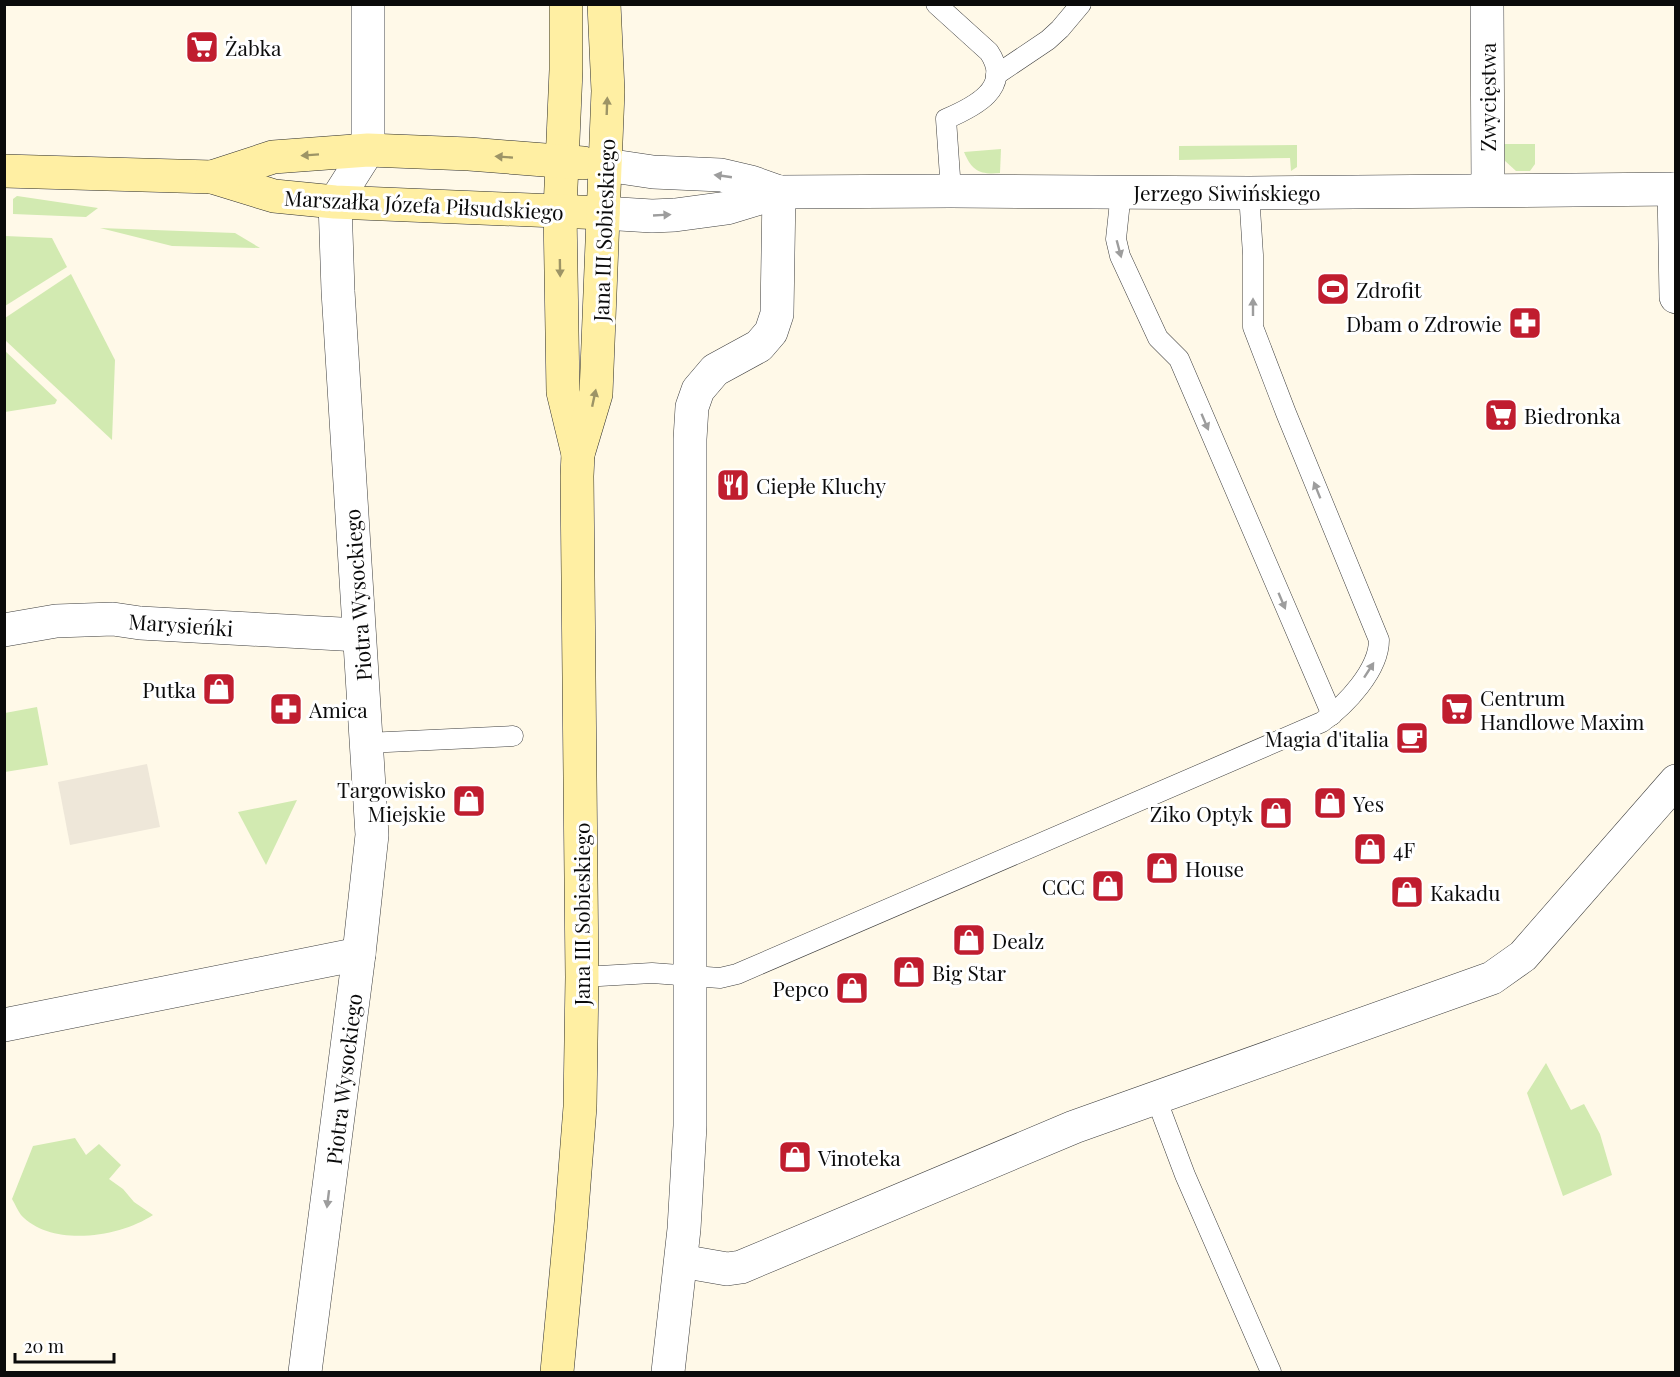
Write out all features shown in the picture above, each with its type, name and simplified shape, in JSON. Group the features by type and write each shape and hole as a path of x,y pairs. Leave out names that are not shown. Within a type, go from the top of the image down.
{"street":[{"path":"335,202 368,150 368,4"},
{"name":"Jana III Sobieskiego","path":"557,1372 580,1107 582,977 578,454 563,392 560,210 566,70 566,4"},
{"name":"Jana III Sobieskiego","path":"578,454 596,394 608,69 604,4"},
{"name":"Zwycięstwa","path":"1487,4 1488,190"},
{"name":"Marszałka Józefa Piłsudskiego","path":"212,177 273,157 368,150 469,154 606,165"},
{"name":"Jerzego Siwińskiego","path":"606,165 653,172 721,175 779,192"},
{"name":"Marszałka Józefa Piłsudskiego","path":"4,171 212,177 274,196 335,202 603,213"},
{"path":"1675,189 1676,297"},
{"name":"Jerzego Siwińskiego","path":"603,213 675,215 727,208 779,192 1249,193 1675,189"},
{"path":"668,1372 681,1261 690,1126 692,407 698,390 715,370 759,346 771,332 777,314 779,192"},
{"name":"Piotra Wysockiego","path":"305,1372 359,954 372,835 338,291 335,202"},
{"name":"Marysieńki","path":"4,630 56,621 113,620 359,635"},
{"path":"681,1261 727,1269 741,1267 1074,1127 1492,978 1522,956 1676,781"},
{"path":"4,1025 359,954"}],"lane":[{"path":"936,4 988,52 995,62 996,75 993,86 983,99 968,110 946,119 951,191"},
{"path":"996,75 1048,40 1081,4"},
{"path":"1121,192 1116,238 1120,256 1158,338 1179,359 1332,715"},
{"path":"582,977 652,973 720,978 737,974 1322,722 1332,715 1359,686 1374,664 1379,651 1379,640 1253,327 1253,255 1249,193"},
{"path":"366,743 513,736"},
{"path":"1156,1098 1185,1175 1271,1372"}],"green space":[{"path":"1499,144 1535,144 1535,164 1530,171 1516,171 1504,160"},
{"path":"1297,145 1297,167 1291,171 1290,158 1179,160 1179,146"},
{"path":"1001,149 1000,173 987,173 974,168 964,152"},
{"path":"17,196 98,208 86,217 13,214 13,199"},
{"path":"100,228 235,233 260,248 172,246"},
{"path":"5,236 52,238 67,267 5,306"},
{"path":"71,274 115,360 112,440 5,340 5,318"},
{"path":"4,350 57,400 55,404 5,412"},
{"path":"37,707 48,765 5,772 5,713"},
{"path":"297,800 266,865 238,812"},
{"path":"1546,1063 1571,1110 1584,1104 1600,1134 1612,1175 1563,1196 1527,1093"},
{"path":"75,1138 86,1155 99,1144 121,1165 109,1179 123,1189 134,1202 153,1215 123,1229 86,1236 50,1232 34,1225 21,1215 12,1199 33,1146"}],"shaded area":[{"path":"147,764 160,827 70,845 58,782"}],"place":[{"name":"Żabka","path":"202,47"},
{"name":"Zdrofit","path":"1333,289"},
{"name":"Dbam o Zdrowie","path":"1525,323"},
{"name":"Biedronka","path":"1501,415"},
{"name":"Ciepłe Kluchy","path":"733,485"},
{"name":"Putka","path":"219,689"},
{"name":"Amica","path":"286,709"},
{"name":"Centrum Handlowe Maxim","path":"1457,709"},
{"name":"Magia d'italia","path":"1412,738"},
{"name":"Targowisko Miejskie","path":"469,801"},
{"name":"Yes","path":"1330,803"},
{"name":"Ziko Optyk","path":"1276,813"},
{"name":"4F","path":"1370,849"},
{"name":"House","path":"1162,868"},
{"name":"CCC","path":"1108,886"},
{"name":"Kakadu","path":"1407,892"},
{"name":"Dealz","path":"969,940"},
{"name":"Big Star","path":"909,972"},
{"name":"Pepco","path":"852,988"},
{"name":"Vinoteka","path":"795,1157"}]}
